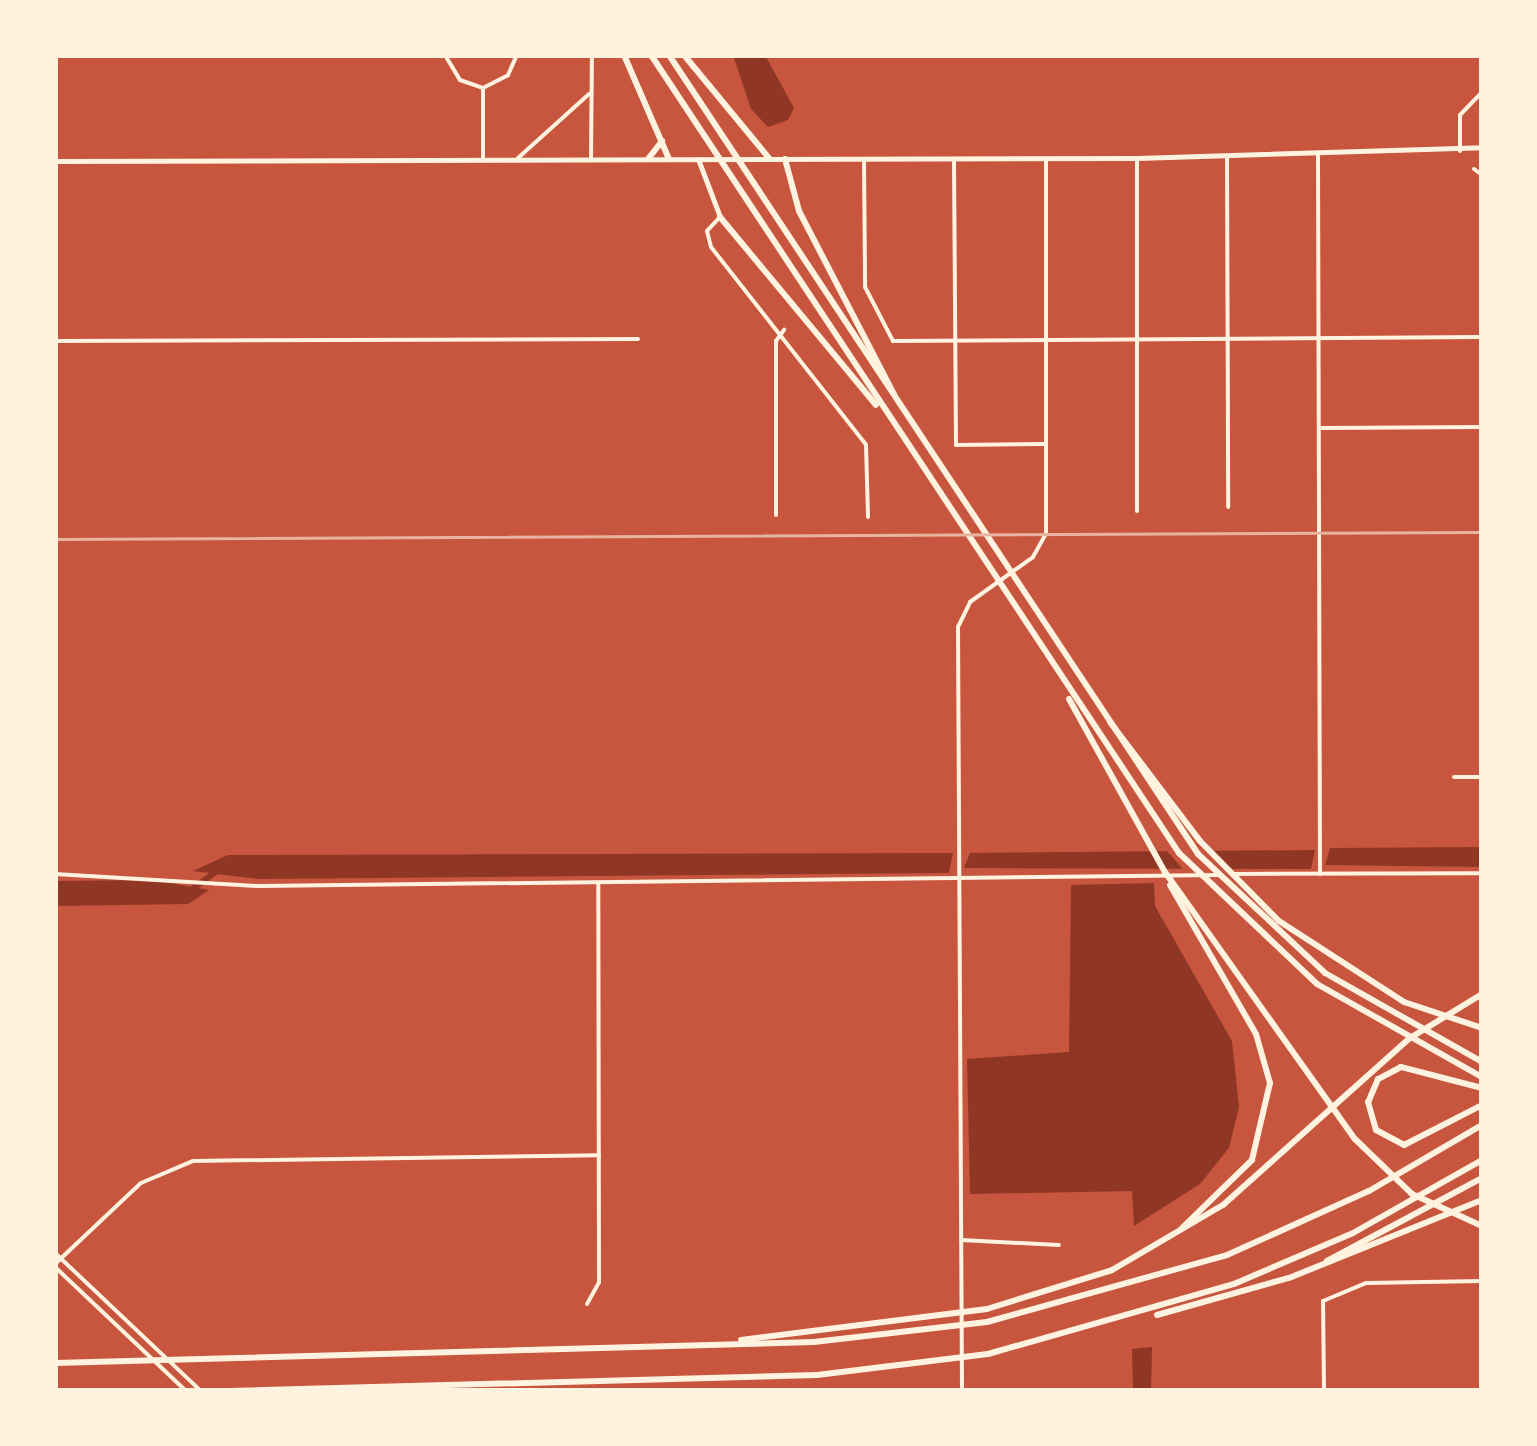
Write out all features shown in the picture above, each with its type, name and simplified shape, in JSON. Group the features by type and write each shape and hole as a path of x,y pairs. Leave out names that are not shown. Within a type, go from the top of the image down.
{"highway":[{"path":"624,55 663,135 669,159"},
{"path":"651,55 1061,680 1179,852 1207,886 1316,984 1482,1077"},
{"path":"669,55 918,439 1198,854 1325,973 1435,1041 1482,1060"},
{"path":"684,55 769,158"},
{"path":"648,159 663,135"},
{"path":"785,158 799,211 918,439"},
{"path":"720,217 898,432"},
{"path":"1044,628 1200,841 1258,901 1404,1002 1482,1028"},
{"path":"1061,680 1261,1043 1268,1119 1252,1160 1217,1200 1079,1282"},
{"path":"1181,900 1369,1156 1412,1194 1482,1226"},
{"path":"610,1348 936,1319 987,1310 1079,1282 1204,1218 1410,1038 1481,994"},
{"path":"1482,1088 1401,1067 1378,1079 1368,1102 1376,1130 1404,1145 1482,1105"},
{"path":"55,1363 610,1348 936,1330 987,1322 1178,1273 1369,1191 1482,1125"},
{"path":"1088,1331 1234,1284 1393,1212 1482,1160"},
{"path":"1289,1278 1407,1221 1482,1178"},
{"path":"229,1391 935,1363 1088,1331 1289,1278 1478,1202"}],"main road":[{"path":"55,161 954,160 1318,156 1482,147"},
{"path":"698,159 720,217"}],"street":[{"path":"446,55 460,80 483,88 508,75 517,55"},
{"path":"591,160 592,55"},
{"path":"483,88 483,161"},
{"path":"515,161 591,92"},
{"path":"1460,151 1460,116 1482,92"},
{"path":"1318,156 1320,870"},
{"path":"1226,157 1228,507"},
{"path":"962,1391 958,636 980,593 1025,564 1046,524 1046,158"},
{"path":"1137,158 1137,512"},
{"path":"864,160 865,287 893,341 1482,337"},
{"path":"954,160 956,445 1046,444"},
{"path":"1474,169 1482,175"},
{"path":"720,217 709,243 784,330 866,445 868,517"},
{"path":"776,515 776,342 784,330"},
{"path":"55,341 638,339"},
{"path":"1320,428 1482,427"},
{"path":"1454,777 1482,777"},
{"path":"55,874 218,882 598,884 1320,870 1482,873"},
{"path":"587,1304 599,1282 598,884"},
{"path":"186,1391 55,1266 140,1183 193,1160 599,1155"},
{"path":"961,1240 1059,1245"},
{"path":"55,1254 201,1391"},
{"path":"1324,1391 1324,1302 1366,1282 1482,1281"}],"shaded area":[{"path":"733,55 765,55 794,108 788,120 768,127 751,109"},
{"path":"1482,847 1482,867 1325,865 1330,848"},
{"path":"1315,850 1311,869 964,868 970,853"},
{"path":"953,853 949,873 258,879 193,871 228,855"},
{"path":"154,880 209,890 188,904 55,906 55,881"},
{"path":"1154,883 1155,906 1232,1041 1239,1107 1229,1148 1200,1184 1134,1226 1132,1191 970,1194 967,1059 1069,1052 1071,885"},
{"path":"1152,1347 1151,1391 1133,1391 1132,1349"}],"pier":[{"path":"1212,849 1237,874 1188,875 1166,850"}],"waterway":[{"path":"191,890 217,871"}],"railway":[{"path":"55,539 1482,532"}]}
